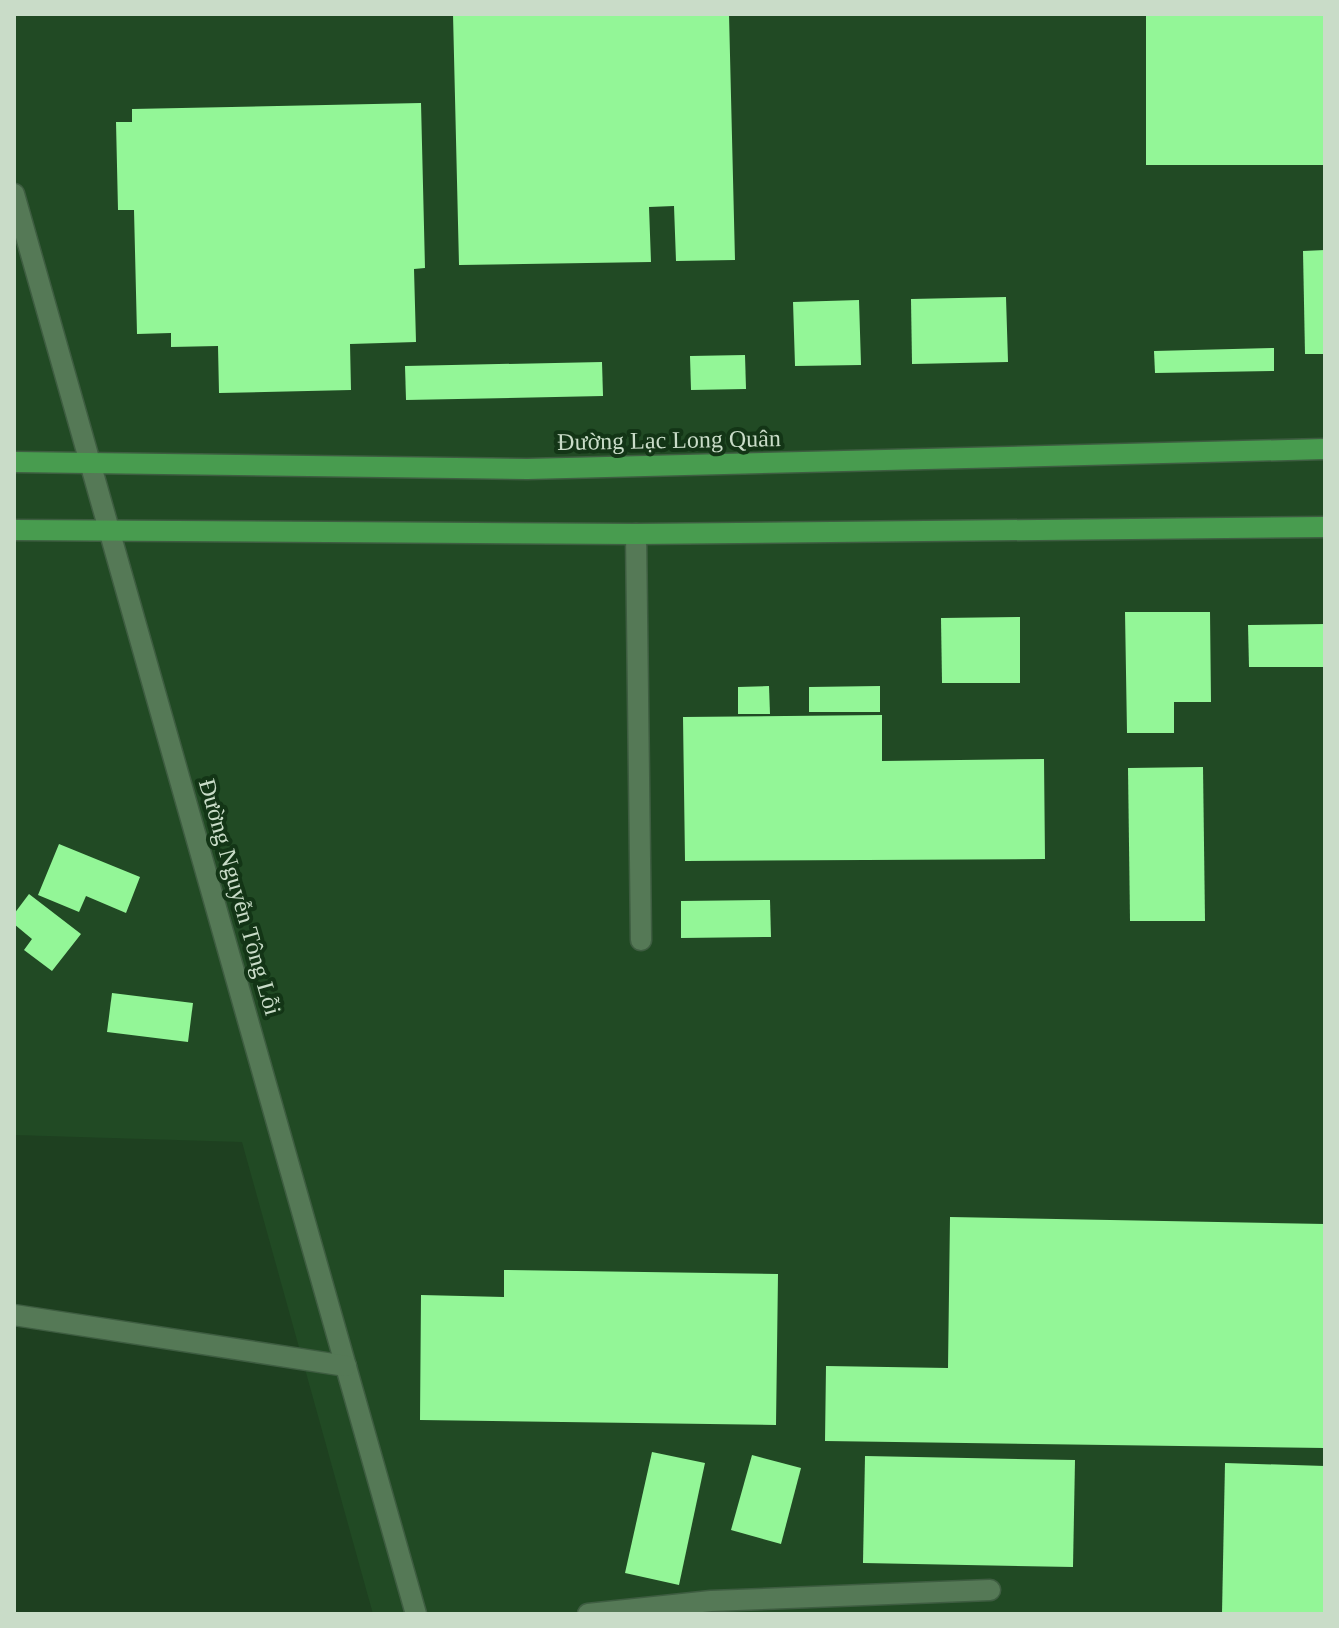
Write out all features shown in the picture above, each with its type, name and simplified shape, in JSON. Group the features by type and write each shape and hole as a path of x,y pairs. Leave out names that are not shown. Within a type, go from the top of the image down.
{"main road":[{"name":"Đường Lạc Long Quân","path":"14,462 527,469 1325,449"},
{"path":"14,530 636,534 1325,527"}],"street":[{"name":"Đường Nguyễn Tông Lỗi","path":"14,194 416,1614"},
{"path":"636,534 641,940"},
{"path":"14,1315 346,1366"},
{"path":"588,1614 711,1601 990,1590"}],"shaded area":[{"path":"14,14 1325,14 1325,1614 373,1614 242,1142 14,1135"}],"building":[{"path":"453,14 729,14 735,260 676,261 674,206 649,207 651,262 459,265"},
{"path":"1146,14 1325,14 1325,165 1146,165"},
{"path":"421,103 425,268 414,269 416,342 350,344 351,390 219,393 218,346 171,347 171,333 137,334 134,210 118,210 116,122 132,122 132,109"},
{"path":"1325,250 1325,354 1305,354 1303,251"},
{"path":"1006,297 1008,362 912,364 911,299"},
{"path":"859,300 861,365 795,366 793,302"},
{"path":"1274,348 1274,371 1155,373 1154,351"},
{"path":"745,355 746,389 691,390 690,356"},
{"path":"602,362 603,396 406,400 405,366"},
{"path":"1125,612 1210,612 1211,702 1174,702 1174,733 1127,733"},
{"path":"1020,617 1020,683 942,683 941,618"},
{"path":"1325,624 1325,667 1249,667 1248,625"},
{"path":"769,686 770,714 738,714 738,687"},
{"path":"880,686 880,712 809,712 809,687"},
{"path":"882,715 882,761 1044,759 1045,859 685,861 683,717"},
{"path":"1203,767 1205,921 1130,921 1128,768"},
{"path":"59,844 140,877 126,913 86,896 79,912 38,895"},
{"path":"29,894 81,934 52,971 24,950 32,939 14,924 14,914"},
{"path":"770,900 771,937 681,938 681,901"},
{"path":"112,993 193,1003 188,1042 107,1032"},
{"path":"950,1217 1325,1224 1325,1448 825,1441 826,1366 948,1368"},
{"path":"504,1270 778,1274 776,1425 420,1420 421,1295 504,1297"},
{"path":"652,1452 705,1463 679,1585 625,1573"},
{"path":"752,1455 801,1468 781,1544 731,1530"},
{"path":"865,1456 1075,1460 1073,1567 863,1563"},
{"path":"1225,1463 1325,1466 1325,1614 1222,1614"}]}
